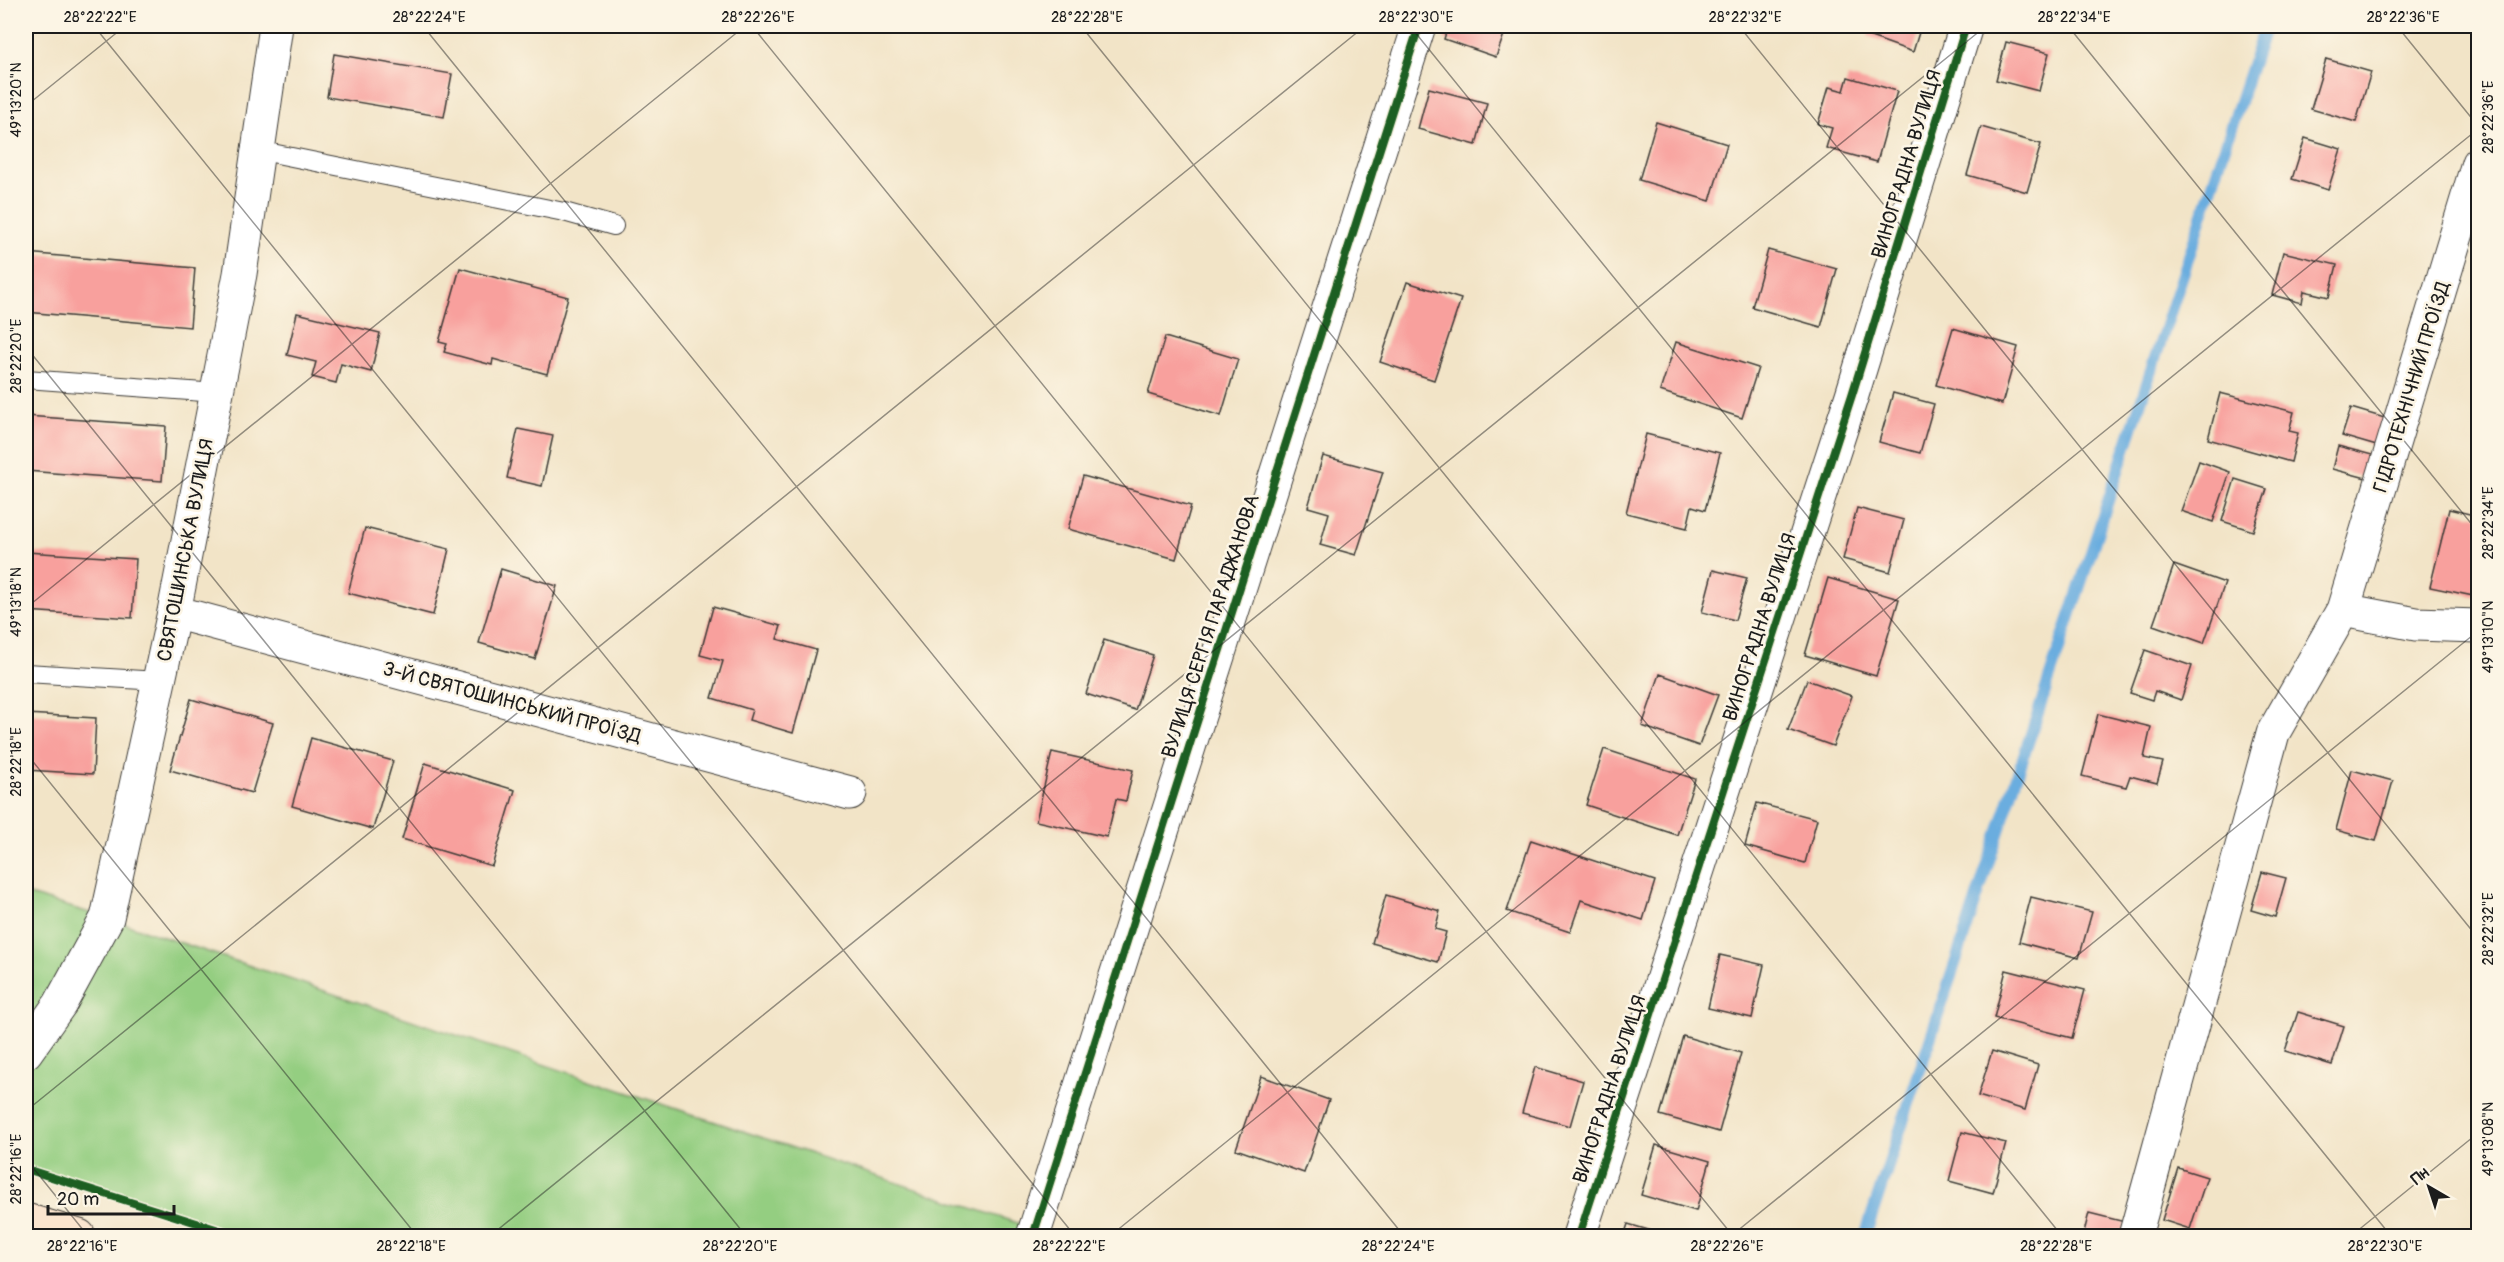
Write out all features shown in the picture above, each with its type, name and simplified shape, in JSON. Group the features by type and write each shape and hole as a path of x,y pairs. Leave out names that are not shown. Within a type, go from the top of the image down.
{"main road":[{"path":"26,1220 79,1236"}],"street":[{"name":"СВЯТОШИНСЬКА ВУЛИЦЯ","path":"26,1052 60,1004 107,918 174,612 240,274 276,26"},
{"name":"ВУЛИЦЯ СЕРГІЯ ПАРАДЖАНОВА","path":"1033,1236 1419,26"},
{"name":"ВИНОГРАДНА ВУЛИЦЯ","path":"1579,1236 1852,395 1966,26"},
{"name":"ГІДРОТЕХНІЧНИЙ ПРОЇЗД","path":"2135,1236 2273,733 2343,610 2478,163"},
{"path":"2343,610 2416,624 2478,626"},
{"name":"3-Й СВЯТОШИНСЬКИЙ ПРОЇЗД","path":"174,612 850,793"}],"lane":[{"path":"257,150 564,212 614,226"},
{"path":"26,379 217,393"},
{"path":"26,673 159,681"}],"green space":[{"path":"26,894 107,918 1056,1236 238,1236 26,1169"}],"building":[{"path":"1448,26 1507,26 1496,57 1444,39"},
{"path":"1872,26 1921,26 1913,52 1868,36"},
{"path":"2006,42 2049,53 2039,91 1996,80"},
{"path":"334,54 452,74 444,117 327,97"},
{"path":"2326,59 2371,72 2356,122 2311,109"},
{"path":"1848,77 1897,91 1877,162 1826,148 1832,128 1818,124 1829,87 1844,91"},
{"path":"1429,88 1487,103 1476,145 1418,129"},
{"path":"1656,122 1727,144 1710,201 1639,180"},
{"path":"1981,127 2041,144 2027,192 1967,175"},
{"path":"2305,138 2341,149 2328,190 2292,179"},
{"path":"1768,250 1837,269 1821,327 1752,307"},
{"path":"2283,252 2337,265 2329,297 2304,291 2302,303 2272,295"},
{"path":"26,253 195,268 190,327 26,312"},
{"path":"460,268 568,297 547,374 493,359 492,365 444,352 447,344 439,342"},
{"path":"1407,282 1461,299 1434,380 1380,362"},
{"path":"297,313 380,333 371,372 341,364 336,383 312,377 316,362 287,355"},
{"path":"1953,328 2018,347 2002,404 1936,385"},
{"path":"1165,337 1238,359 1221,416 1148,394"},
{"path":"1676,342 1758,368 1742,418 1660,391"},
{"path":"1893,393 1934,404 1920,453 1879,442"},
{"path":"2220,393 2294,412 2289,431 2298,433 2291,462 2208,439"},
{"path":"2351,408 2388,419 2380,447 2342,436"},
{"path":"26,416 166,426 162,481 26,471"},
{"path":"518,429 553,436 542,486 507,478"},
{"path":"1646,434 1720,453 1705,510 1692,506 1687,528 1626,513"},
{"path":"2338,446 2376,456 2370,479 2332,469"},
{"path":"1323,456 1383,472 1356,555 1320,545 1329,513 1308,507"},
{"path":"2199,461 2230,472 2213,522 2181,511"},
{"path":"1083,476 1191,506 1176,559 1068,529"},
{"path":"2235,479 2267,489 2253,531 2222,521"},
{"path":"1857,508 1904,520 1890,572 1843,559"},
{"path":"2449,509 2478,516 2478,597 2430,587"},
{"path":"365,528 449,549 433,615 348,593"},
{"path":"26,552 136,559 132,618 26,611"},
{"path":"2174,565 2225,583 2204,643 2153,625"},
{"path":"501,569 557,586 535,659 479,643"},
{"path":"1713,570 1747,578 1735,620 1702,612"},
{"path":"1828,578 1899,599 1876,676 1805,655"},
{"path":"713,607 781,626 777,639 816,650 793,733 749,720 752,710 712,698 723,661 700,655"},
{"path":"1104,640 1153,655 1135,710 1086,694"},
{"path":"2145,650 2192,666 2181,700 2155,691 2152,700 2130,693"},
{"path":"1660,674 1718,695 1699,746 1642,726"},
{"path":"1807,680 1852,696 1833,746 1788,730"},
{"path":"191,699 273,723 252,793 170,770"},
{"path":"26,714 96,718 93,774 26,770"},
{"path":"2098,714 2151,727 2144,758 2163,762 2157,783 2130,776 2126,787 2082,776"},
{"path":"311,738 393,761 373,829 292,806"},
{"path":"1604,749 1695,779 1677,835 1586,805"},
{"path":"1052,752 1133,770 1126,801 1116,799 1107,837 1036,821"},
{"path":"425,763 515,790 492,866 402,839"},
{"path":"2352,770 2393,781 2376,841 2336,830"},
{"path":"1757,803 1817,819 1805,863 1745,846"},
{"path":"1531,840 1655,881 1643,920 1581,900 1570,932 1507,911"},
{"path":"2262,872 2286,878 2275,917 2251,910"},
{"path":"1386,895 1440,911 1435,929 1446,932 1438,962 1372,943"},
{"path":"2031,897 2092,912 2079,958 2019,942"},
{"path":"1720,955 1764,965 1752,1018 1708,1008"},
{"path":"2006,970 2085,990 2072,1038 1994,1018"},
{"path":"2298,1012 2344,1026 2332,1065 2285,1051"},
{"path":"1683,1036 1741,1053 1719,1132 1660,1115"},
{"path":"1992,1051 2038,1065 2025,1110 1978,1096"},
{"path":"1535,1067 1583,1081 1570,1126 1522,1113"},
{"path":"1261,1076 1329,1100 1304,1173 1236,1149"},
{"path":"1962,1132 2006,1143 1993,1193 1949,1181"},
{"path":"1656,1145 1710,1161 1696,1211 1641,1195"},
{"path":"2178,1168 2207,1177 2190,1229 2162,1220"},
{"path":"2089,1213 2125,1222 2122,1236 2083,1236"},
{"path":"1628,1224 1669,1236 1624,1236"}],"waterway":[{"path":"1865,1236 2265,26"}],"cycle path":[{"path":"1033,1236 1419,26"},
{"path":"1579,1236 1852,395 1966,26"},
{"path":"26,1169 238,1236"}]}
